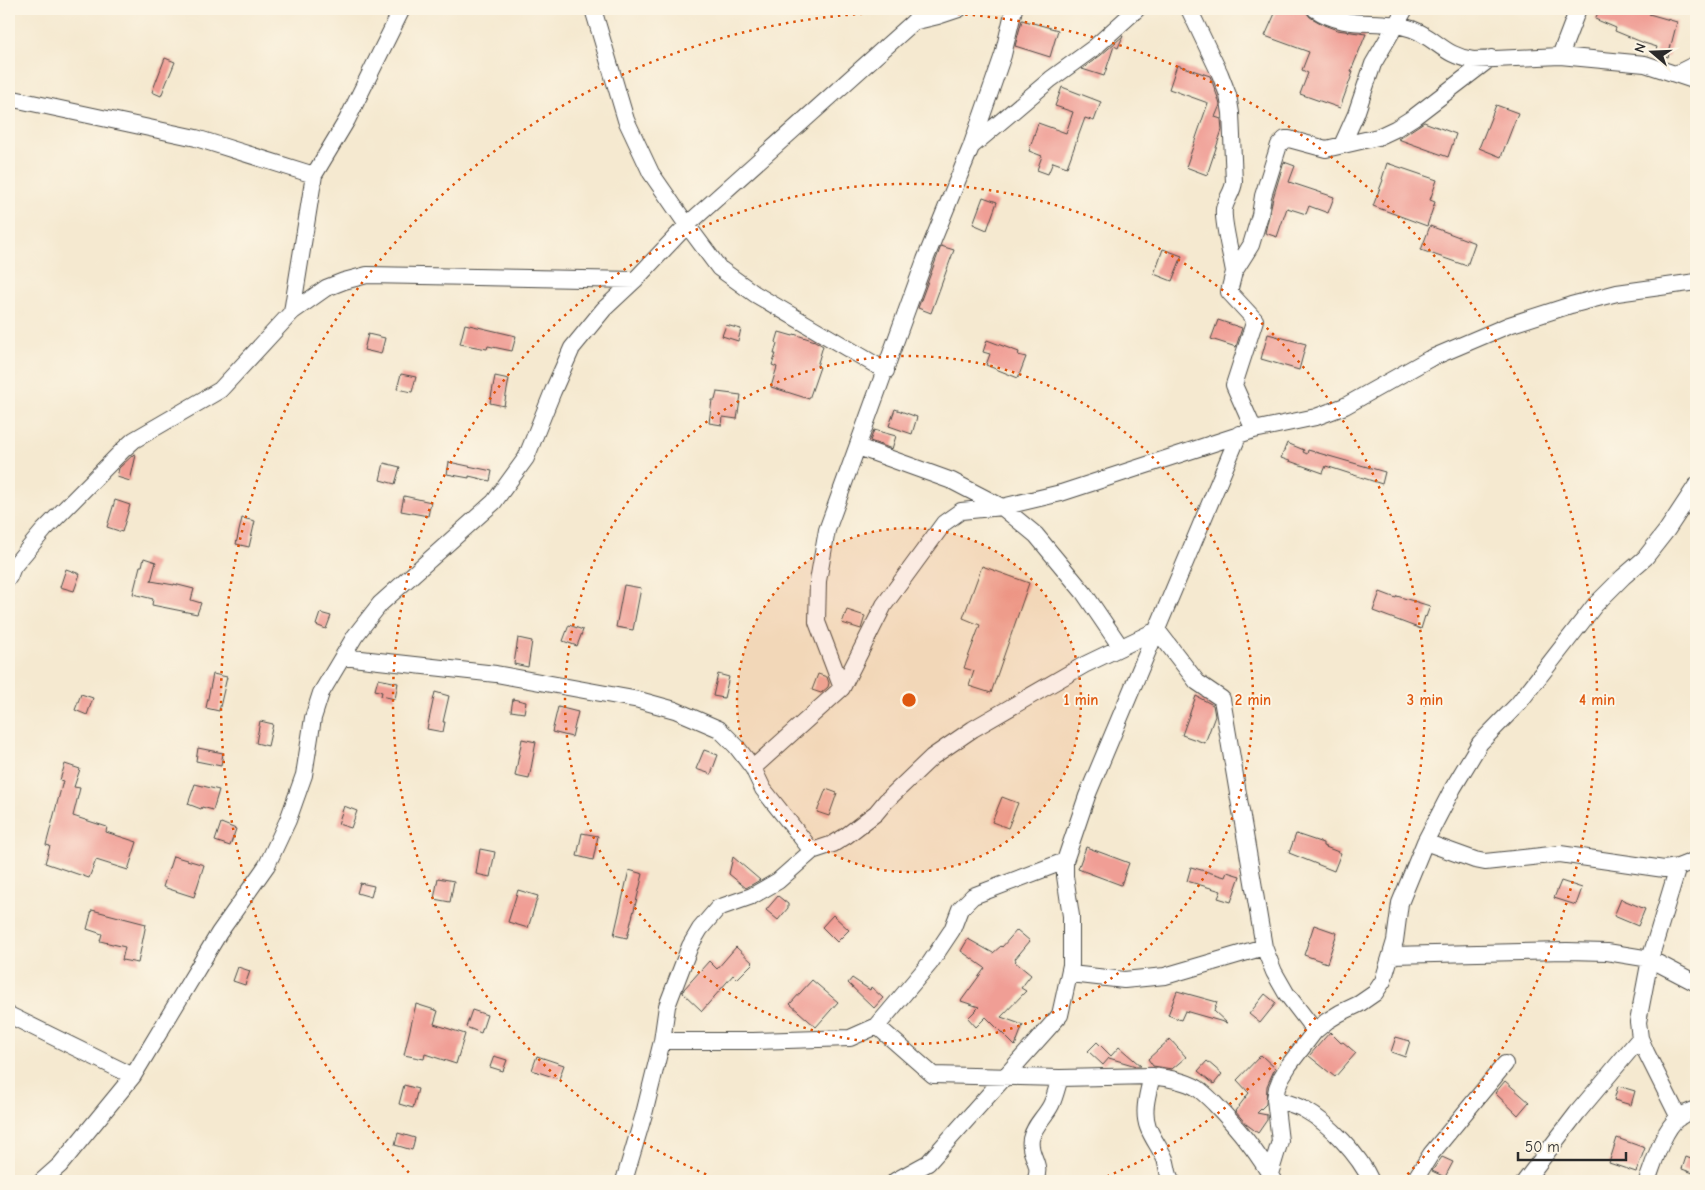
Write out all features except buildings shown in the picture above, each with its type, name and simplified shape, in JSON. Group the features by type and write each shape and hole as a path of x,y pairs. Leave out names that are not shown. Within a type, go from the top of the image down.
{"street":[{"path":"292,312 314,175 347,120 402,9"},
{"path":"593,9 626,120 651,173 686,225 719,268 755,294 886,371"},
{"path":"42,1181 60,1165 133,1076 219,933 266,865 288,820 304,775 313,718 322,693 355,636 380,604 494,502 526,458 572,348 604,309 635,280 686,225 928,9"},
{"path":"913,22 959,9"},
{"path":"842,688 817,622 818,581 827,530 925,260 971,147 1003,55 1014,9"},
{"path":"971,147 1051,79 1095,47 1137,9"},
{"path":"1189,9 1220,74 1230,104 1234,182 1232,192 1225,204 1224,214 1234,272"},
{"path":"1315,9 1323,15 1341,21 1396,25 1412,29 1423,34 1450,54 1473,60 1560,56 1645,64 1696,81"},
{"path":"1342,145 1356,114 1373,64 1405,9"},
{"path":"1560,56 1578,9"},
{"path":"895,1181 928,1163 1060,1014 1071,974 1071,916 1065,876 1065,861 1087,796 1157,630 1246,432 1234,385 1255,320 1229,292 1234,272 1251,245 1260,215 1263,196 1281,141 1289,139 1319,149 1326,149 1378,137 1414,117 1491,58"},
{"path":"1676,74 1696,64"},
{"path":"9,98 196,138 314,175"},
{"path":"9,577 13,567 44,530 124,449 134,440 220,390 292,312 326,288 367,275 635,280"},
{"path":"753,768 842,688 884,605 944,522 961,511 1002,507 1061,493 1246,432 1316,417 1345,406 1429,358 1508,325 1617,293 1696,282"},
{"path":"858,447 952,481 1002,507 1036,535 1084,594 1120,646"},
{"path":"1272,1178 1280,1141 1275,1099 1281,1078 1315,1032 1327,1021 1375,993 1383,981 1395,941 1400,902 1425,842 1453,788 1480,744 1518,704 1596,605 1623,577 1645,558 1667,530 1696,486"},
{"path":"624,1181 662,1041 667,1006 690,946 700,929 718,908 733,901 752,896 778,881 812,852 833,844 846,836 876,813 932,757 973,729 1076,669 1120,646 1157,630"},
{"path":"1157,630 1197,682 1222,699 1264,947 1274,972 1286,993 1315,1032"},
{"path":"343,657 496,674 639,700 675,710 719,729 736,746 753,768 764,789 812,852"},
{"path":"1425,842 1485,862 1560,854 1664,869 1678,867 1696,860"},
{"path":"662,1041 850,1038 877,1026 930,963 952,930 960,909 973,896 1065,861"},
{"path":"1678,867 1650,959 1638,1022 1640,1038 1678,1118"},
{"path":"1071,974 1124,980 1165,976 1264,947"},
{"path":"1391,955 1567,951 1607,952 1650,959 1696,983"},
{"path":"9,1014 133,1076"},
{"path":"877,1026 933,1074 1060,1078 1152,1076 1183,1082 1197,1088 1231,1121 1272,1178"},
{"path":"1525,1181 1577,1113 1640,1038"},
{"path":"1414,1181 1431,1154 1504,1064"},
{"path":"1152,1076 1145,1108 1148,1127 1160,1148 1169,1178 1172,1181"},
{"path":"1035,1181 1038,1164 1031,1142 1035,1127 1052,1104 1060,1078"},
{"path":"1275,1099 1305,1110 1328,1127 1346,1144 1365,1169 1371,1181"},
{"path":"1647,1181 1671,1126 1678,1118 1696,1109"}]}
